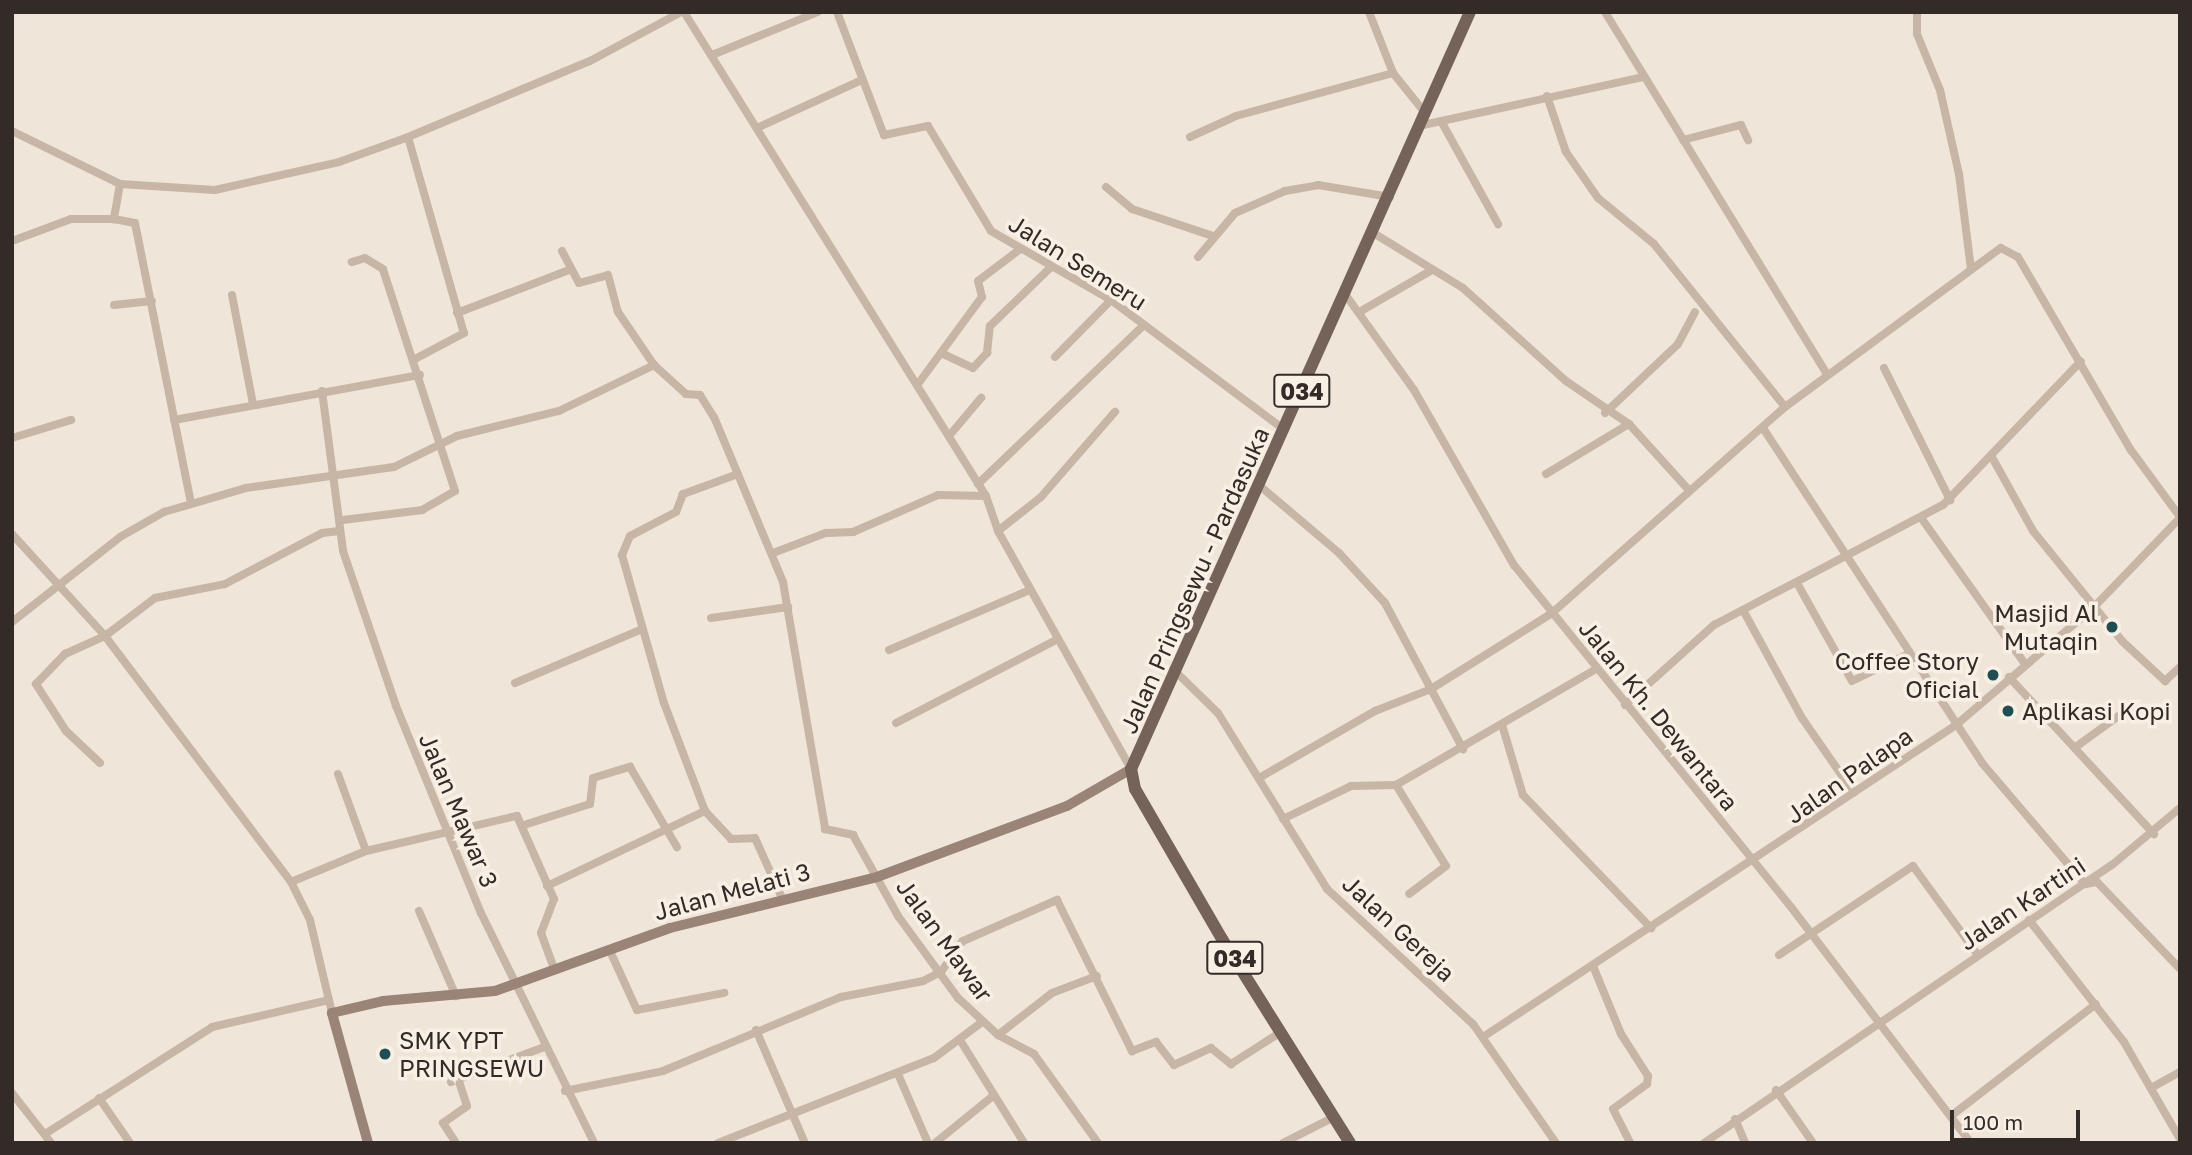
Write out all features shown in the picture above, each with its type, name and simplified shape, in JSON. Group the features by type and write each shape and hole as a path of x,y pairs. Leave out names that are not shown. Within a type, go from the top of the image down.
{"main road":[{"name":"Jalan Pringsewu - Pardasuka","path":"1350,1143 1135,789 1131,769 1173,669 1375,234 1470,12"}],"street":[{"path":"12,131 120,184 215,190 339,162 408,137 590,61 682,12 757,128 811,225 918,384 986,496 998,531 1131,769"},
{"path":"712,55 818,12"},
{"name":"Jalan Semeru","path":"837,12 884,135 928,126 974,212 1019,250 1111,300 1285,430"},
{"path":"1369,12 1393,73 1424,119 1441,121 1644,77"},
{"path":"1605,12 1827,374"},
{"path":"1917,12 1917,34 1940,90 1959,174 1971,268"},
{"path":"1190,136 1236,116 1393,73"},
{"path":"757,128 862,80"},
{"path":"1547,96 1566,152 1598,198 1654,244 1785,407"},
{"path":"1441,121 1498,224"},
{"path":"1683,140 1741,125 1748,140"},
{"path":"408,137 462,338 415,359"},
{"path":"114,219 120,184"},
{"path":"1198,257 1235,213 1285,191 1318,185 1390,197"},
{"path":"1106,187 1132,209 1213,236"},
{"path":"12,241 71,219 114,219 135,223 140,271 152,301 191,502"},
{"path":"1375,234 1463,288 1605,413 1629,424 1688,489"},
{"path":"1259,778 1375,711 1431,689 1552,613 1688,489 1785,407 1971,268 2008,248 2081,362 2131,450 2180,518"},
{"path":"918,384 982,297 978,281 1019,250"},
{"path":"562,251 569,270 579,283 608,275 618,312 654,365 686,394 706,401 773,553 788,607 711,618"},
{"path":"343,520 422,510 451,498 455,491 415,359 383,269 365,258 352,262"},
{"path":"941,353 973,368 987,353 990,326 1051,267"},
{"path":"457,313 569,270"},
{"path":"1361,311 1432,270"},
{"name":"Jalan Kh. Dewantara","path":"1345,294 1361,311 1464,470 1504,550 1596,670 1810,931 1971,1143"},
{"path":"232,295 253,404"},
{"path":"1055,357 1111,300"},
{"path":"114,305 152,301"},
{"path":"1605,413 1678,344 1695,312"},
{"path":"978,484 1144,326"},
{"path":"1625,705 1701,634 1923,519 1950,500 1993,459 2081,362"},
{"path":"12,622 144,522 191,502 394,467 441,444 559,411 654,365"},
{"path":"1884,368 1950,500"},
{"path":"174,420 420,375"},
{"path":"100,763 66,731 36,684 65,654 105,636 155,598 225,584 322,533 339,531 343,520 322,391"},
{"path":"949,436 981,398"},
{"path":"998,531 1041,497 1115,412"},
{"path":"12,438 71,420"},
{"path":"1546,474 1629,424"},
{"path":"1763,428 1906,655 1956,725 2085,884 2097,882 2180,969"},
{"path":"1993,459 2017,509 2094,607 2165,681 2180,667"},
{"path":"738,474 687,491 676,512 634,532 623,546 642,629 705,811 731,839 755,838 782,898"},
{"path":"1260,486 1339,553 1385,603 1463,749"},
{"path":"773,553 825,533 853,533 938,495 986,496"},
{"name":"Jalan Palapa","path":"1483,1037 1755,863 1956,725 2094,607 2180,518"},
{"path":"1923,519 2025,664"},
{"name":"Jalan Mawar 3","path":"339,531 396,706 448,835 544,1047 594,1143"},
{"path":"12,534 105,636 291,882 310,920 332,1013 368,1143"},
{"path":"1797,583 1852,681 1906,655"},
{"path":"889,650 1030,590"},
{"name":"Jalan Mawar","path":"788,607 797,691 825,829 853,835 877,877 941,972 982,1022 998,1035 1034,1054 1098,1143"},
{"path":"1743,610 1802,718 1854,793"},
{"path":"515,683 642,629"},
{"path":"896,723 1058,639"},
{"name":"Jalan Gereja","path":"1173,669 1218,713 1327,889 1433,982 1483,1037 1556,1143"},
{"path":"1283,819 1351,786 1396,785 1503,728 1596,670"},
{"path":"2010,677 2077,746 2154,834"},
{"path":"2077,746 2131,707"},
{"path":"1503,728 1523,795 1651,928"},
{"path":"524,825 590,804 593,778 630,766 668,826 677,847"},
{"name":"Jalan Melati 3","path":"332,1013 383,1000 456,996 515,983 782,898 877,877 1067,806 1131,769"},
{"path":"338,774 366,851"},
{"path":"1396,785 1446,866 1409,894"},
{"name":"Jalan Kartini","path":"1704,1143 1878,1019 1979,956 2085,884 2154,834 2180,808"},
{"path":"547,886 604,864 604,856 705,811"},
{"path":"291,882 366,851 448,835 517,816 524,825 556,908 545,921 541,943 555,971"},
{"path":"1779,955 1810,931 1913,866 1979,956"},
{"path":"565,1091 663,1071 756,1030 841,997 941,972 964,941 1057,900 1097,976 1129,1048 1156,1042 1174,1065 1211,1048 1231,1064 1281,1032"},
{"path":"419,911 456,996"},
{"path":"2029,920 2096,1004 2176,1124 2180,1139"},
{"path":"610,951 637,1010 724,993"},
{"path":"1593,966 1621,1034 1648,1076 1647,1084 1613,1109 1630,1143"},
{"path":"998,1035 1052,993 1097,976"},
{"path":"45,1134 212,1027 329,1000"},
{"path":"1951,1116 2096,1004"},
{"path":"718,1143 898,1074 960,1040 982,1022"},
{"path":"756,1030 788,1115 805,1143"},
{"path":"960,1040 1024,1143"},
{"path":"456,1143 443,1123 467,1106 455,1082 544,1047"},
{"path":"2151,1088 2180,1072"},
{"path":"898,1074 928,1143"},
{"path":"1776,1090 1813,1143"},
{"path":"12,1093 51,1143"},
{"path":"935,1143 994,1095"},
{"path":"99,1098 130,1143"},
{"path":"1283,1143 1335,1117"},
{"path":"1735,1119 1745,1143"}],"place":[{"name":"Masjid Al Mutaqin","path":"2112,627"},
{"name":"Coffee Story Oficial","path":"1993,675"},
{"name":"Aplikasi Kopi","path":"2008,711"},
{"name":"SMK YPT PRINGSEWU","path":"385,1054"}]}
